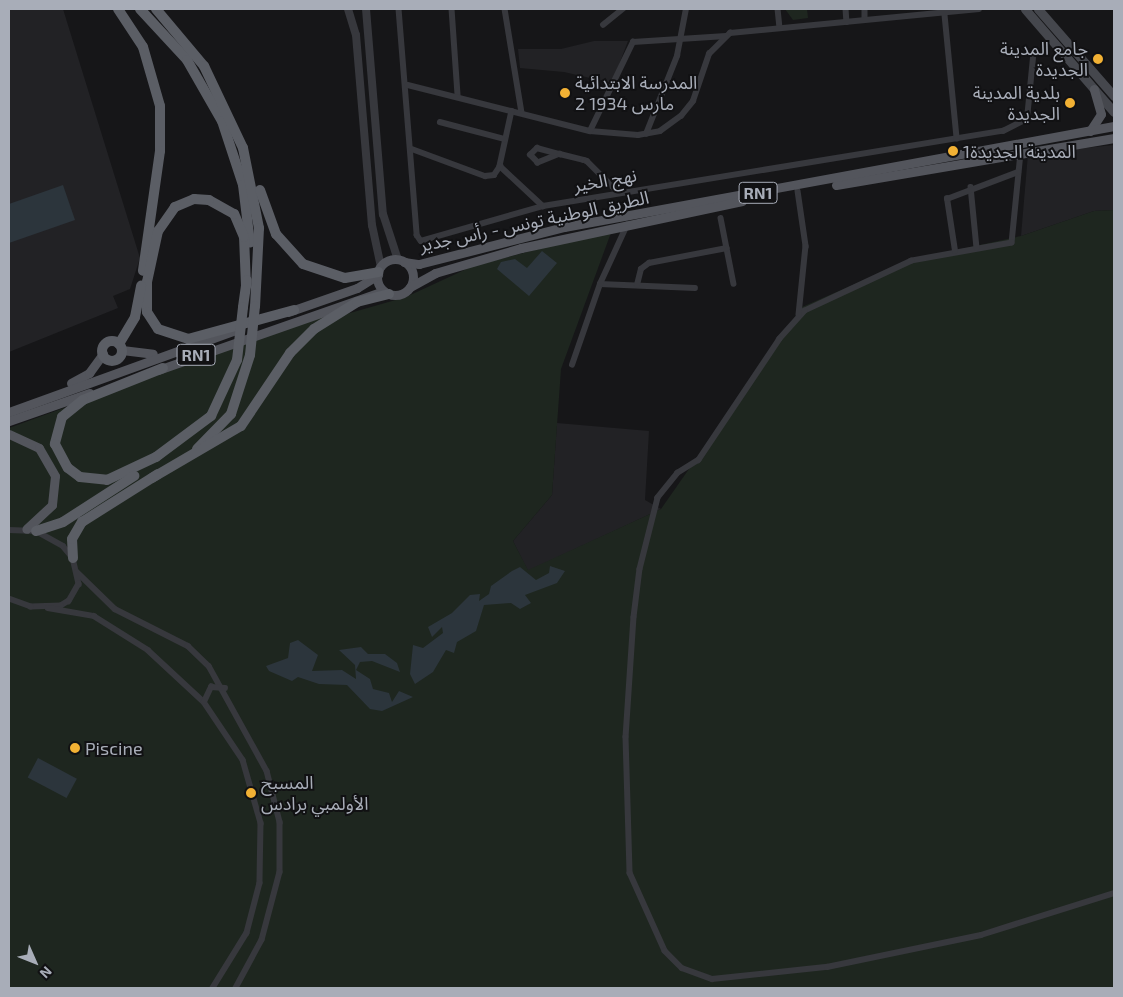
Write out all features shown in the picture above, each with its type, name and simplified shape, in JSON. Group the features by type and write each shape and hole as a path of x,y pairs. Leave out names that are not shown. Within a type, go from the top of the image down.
{"highway":[{"path":"118,9 147,58 158,95 161,133 135,317 121,347 114,361 103,354 106,343 121,347"},
{"path":"36,531 63,522 203,431 228,396 237,360 246,286 248,214 228,134 193,68 140,9"},
{"path":"156,9 204,66 243,148 273,228 293,256 333,276 356,278 379,272"},
{"path":"152,478 220,429 239,398 250,355 255,306 259,228 243,148"},
{"path":"246,286 244,237 234,214 209,200 194,199 175,207 158,231 147,282 148,312 158,329 188,338 294,310"},
{"path":"73,558 72,538 82,522 152,478 234,432 290,353 314,329 356,302 386,292"},
{"path":"163,368 83,400 62,417 55,444 68,468 80,477 108,480 149,462 211,416 237,360"}],"main road":[{"path":"1025,9 1114,112"},
{"path":"1038,9 1114,96"},
{"path":"1089,133 1101,114 1094,89"},
{"name":"RN1","path":"1114,125 1114,131"},
{"name":"الطريق الوطنية تونس - رأس جدير","path":"401,261 419,264 564,227 1089,133 1114,125"},
{"name":"الطريق الوطنية تونس - رأس جدير","path":"410,287 451,268 627,225 798,191 1114,138"},
{"path":"401,261 412,271 410,287"},
{"name":"RN1","path":"9,412 166,354 357,288 379,272 401,261"},
{"path":"379,272 386,292"},
{"name":"RN1","path":"9,422 386,292 401,294 410,287"},
{"path":"121,347 138,355 166,354"},
{"path":"27,405 89,373 103,354"},
{"path":"9,434 39,448 55,476 52,505 26,529"}],"street":[{"path":"348,9 356,35 372,225 379,272"},
{"path":"366,9 383,214 401,261"},
{"name":"نهج الخير","path":"399,9 408,85 420,241 543,206 618,192 999,132 1027,119 1033,58"},
{"path":"452,9 458,95"},
{"path":"506,9 522,114"},
{"path":"603,25 622,9"},
{"path":"646,134 682,36 686,9"},
{"path":"778,9 780,27"},
{"path":"846,9 847,22"},
{"path":"865,9 865,20"},
{"path":"892,9 894,17"},
{"path":"590,131 633,42 682,36 726,36 780,27 894,17 945,15 979,9"},
{"path":"945,15 957,138"},
{"path":"408,85 458,95 590,131 646,134 666,127 689,108 705,60 726,36"},
{"path":"412,149 485,176 494,175 500,166 512,111"},
{"path":"440,122 505,139"},
{"path":"560,154 538,164 530,156 534,148 560,154 590,162 618,192"},
{"path":"799,315 912,261 955,251 1012,243 1021,153"},
{"path":"500,166 543,206"},
{"path":"955,251 946,200 971,187 1018,172"},
{"path":"971,187 978,248"},
{"path":"798,191 806,246 799,315 699,460 678,473 658,498 640,568 626,737 626,834 630,873 665,951 682,968 712,979 817,968 1004,930 1114,894"},
{"path":"722,218 734,284"},
{"path":"572,366 600,284 627,225"},
{"path":"637,285 641,269 649,263 727,248"},
{"path":"600,284 695,288"},
{"path":"9,530 26,529 36,531 63,546 73,558 77,572 76,593 65,604 48,608"},
{"path":"77,572 127,617 194,651 225,688 259,751 273,789 281,856 262,940 236,988"},
{"path":"9,599 48,608 87,613 106,622 148,650 204,702 226,730 252,782 263,852 247,933 213,988"},
{"path":"204,702 211,687 225,688"}],"shaded area":[{"path":"9,9 63,9 140,258 130,289 113,296 118,308 9,352"},
{"path":"785,9 807,9 808,18 793,20"},
{"path":"594,41 628,41 612,83 564,72 520,68 518,49 561,49"},
{"path":"1114,145 1114,210 1094,211 1021,236 1028,154"},
{"path":"63,185 75,220 9,243 9,204"},
{"path":"1114,210 1114,988 9,988 9,428 340,307 343,315 406,297 473,266 612,230 561,369 552,495 513,541 528,570 661,509 802,307 910,260 1021,236 1094,211"},
{"path":"542,251 557,263 529,296 497,269 501,262 515,259 527,268"},
{"path":"557,423 649,431 645,500 661,509 528,571 513,541 552,495"},
{"path":"550,566 565,571 557,583 525,595 531,603 520,609 511,603 484,605 476,631 457,642 454,653 446,650 433,672 415,684 410,674 413,645 423,648 443,633 442,627 432,637 428,627 452,613 470,595 480,594 479,601 489,594 491,586 520,567 536,580 549,573"},
{"path":"298,640 318,655 312,671 342,670 356,679 355,665 339,650 361,647 368,654 385,654 397,663 400,672 372,661 360,662 356,670 370,679 373,689 389,693 392,702 399,691 413,697 382,711 370,709 347,685 319,684 298,677 292,681 269,671 266,666 288,658 290,643"},
{"path":"38,758 77,779 67,798 28,777"}],"place":[{"name":"جامع المدينة الجديدة","path":"1098,59"},
{"name":"المدرسة الابتدائية 2 مارس 1934","path":"565,93"},
{"name":"بلدية المدينة الجديدة","path":"1070,103"},
{"name":"المدينة الجديدة1","path":"953,151"},
{"name":"Piscine","path":"75,748"},
{"name":"المسبح الأولمبي برادس","path":"251,793"}]}
